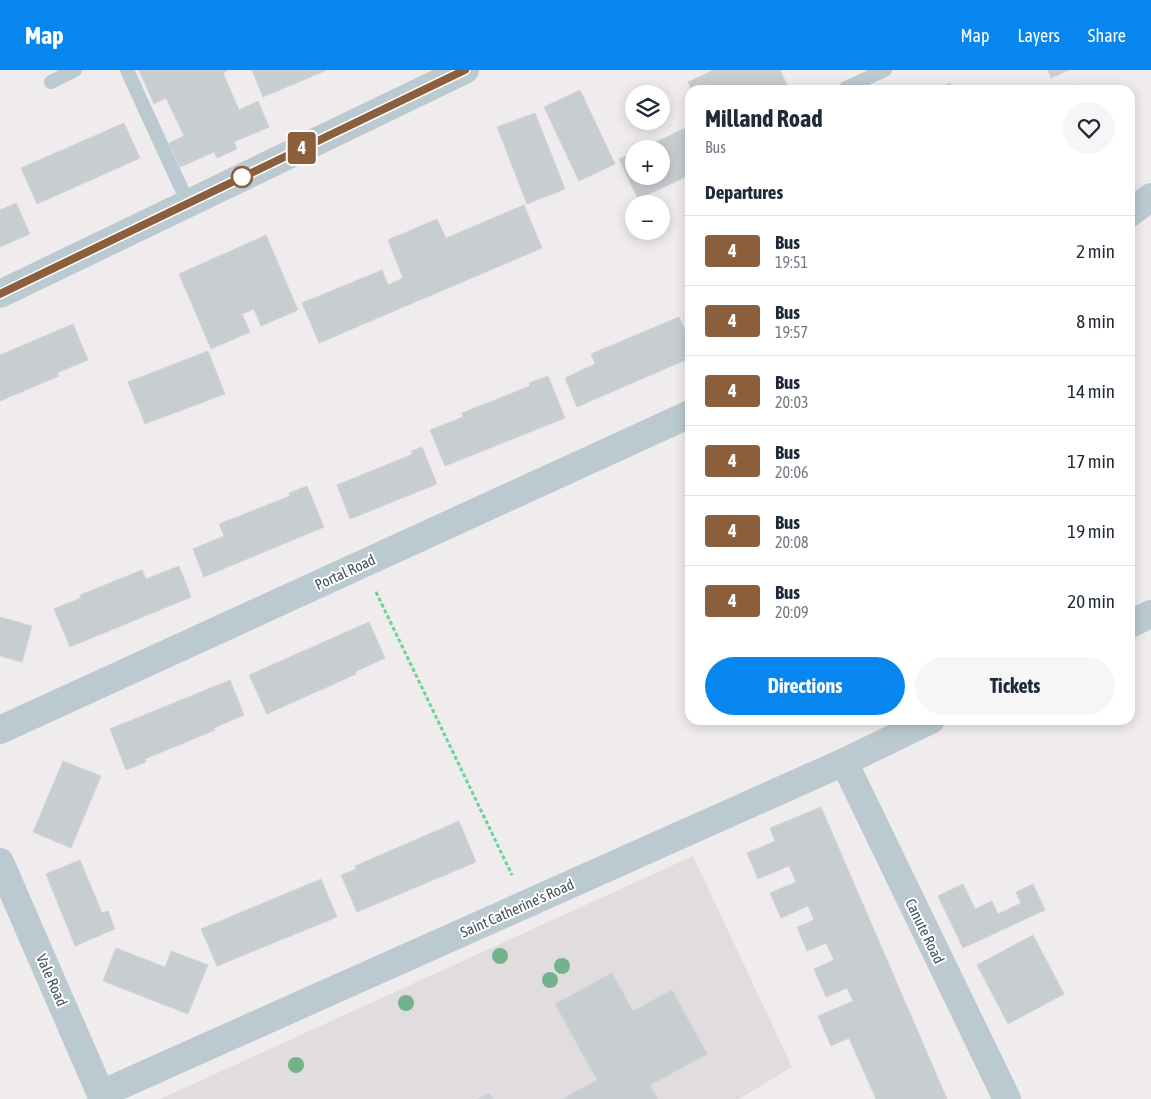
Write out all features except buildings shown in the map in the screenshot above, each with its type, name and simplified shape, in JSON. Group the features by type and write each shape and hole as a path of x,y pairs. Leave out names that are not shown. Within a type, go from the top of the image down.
{"street":[{"path":"0,294 464,70"},
{"path":"1135,209 1151,197"},
{"name":"Portal Road","path":"0,730 685,416"},
{"path":"1135,622 1151,614"},
{"name":"Saint Catherine's Road","path":"102,1096 844,762 922,725"},
{"name":"Canute Road","path":"844,762 1007,1099"},
{"name":"Vale Road","path":"0,862 102,1096"}],"lane":[{"path":"51,82 75,70"},
{"path":"127,70 188,204"},
{"path":"852,85 884,70"}],"path":[{"path":"363,564 526,904"}],"shaded area":[{"path":"693,856 792,1067 739,1099 160,1099"}],"bus line":[{"name":"4","path":"0,294 465,70"}]}
